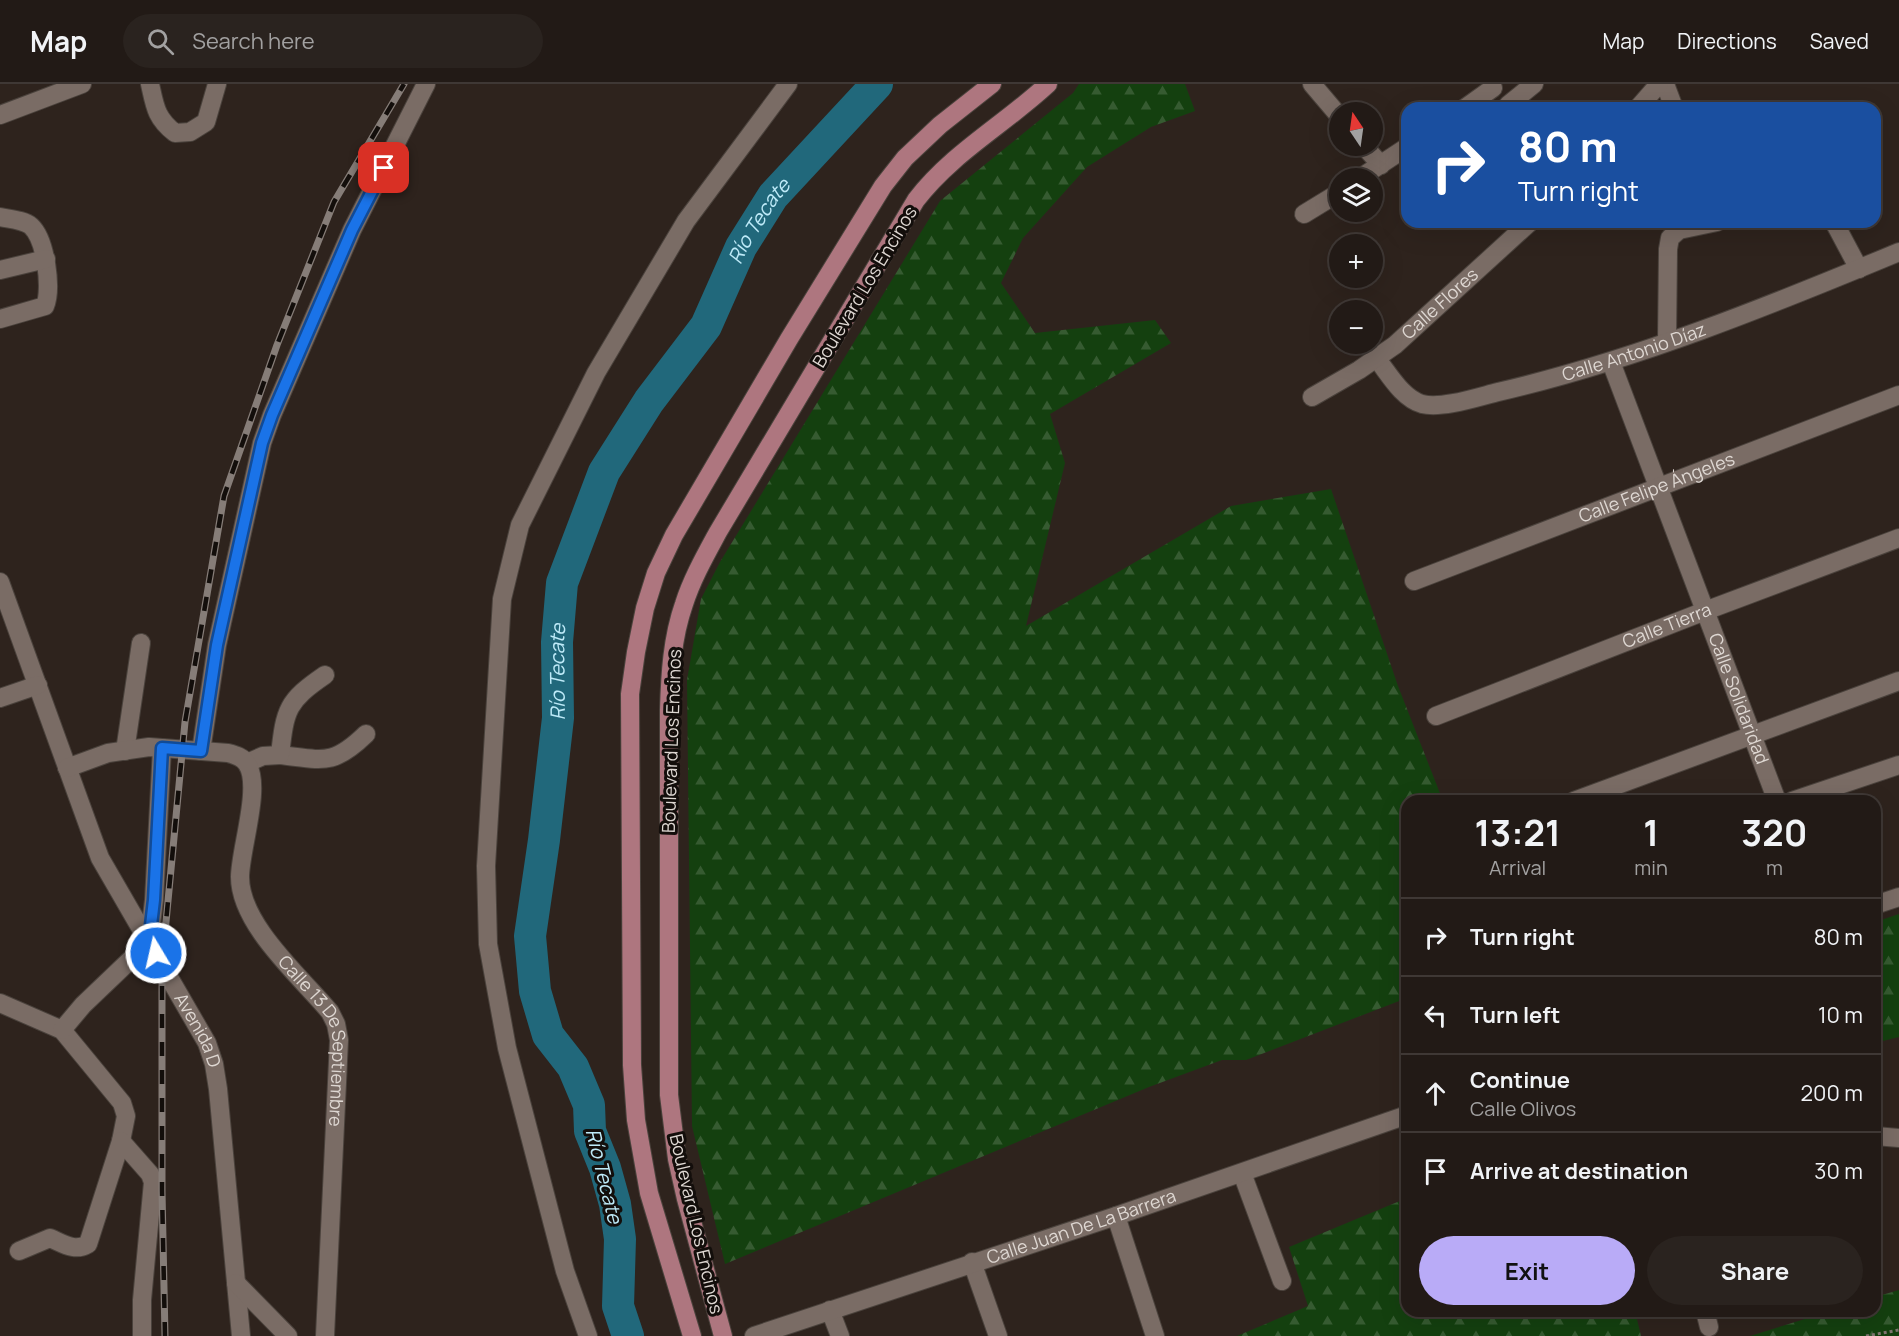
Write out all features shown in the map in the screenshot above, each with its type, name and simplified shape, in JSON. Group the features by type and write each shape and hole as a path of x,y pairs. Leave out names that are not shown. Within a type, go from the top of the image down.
{"main road":[{"name":"Boulevard Los Encinos","path":"692,1336 649,1193 636,1120 632,1065 630,694 645,608 656,573 674,535 789,339 883,186 905,158 940,124 992,84"},
{"name":"Boulevard Los Encinos","path":"723,1336 677,1159 669,1095 670,674 683,605 693,579 718,532 916,200 931,181 950,164 1048,84"}],"street":[{"path":"0,115 82,84"},
{"path":"150,84 156,111 164,124 176,133 190,132 206,122 218,84"},
{"path":"201,751 217,645 262,443 352,230 426,84"},
{"path":"588,1336 566,1271 507,1048 488,945 486,866 502,599 520,525 596,373 686,221 788,84"},
{"path":"1312,84 1329,104"},
{"path":"1514,102 1534,84"},
{"path":"1643,102 1659,84"},
{"path":"1665,84 1672,102"},
{"path":"1472,102 1491,86 1505,102"},
{"path":"1376,168 1401,151"},
{"path":"1373,156 1381,165"},
{"path":"1304,214 1329,199"},
{"path":"0,217 30,225 36,232 45,259 48,298 45,306 0,319"},
{"name":"Calle Flores","path":"1312,397 1377,359 1523,228"},
{"path":"1667,342 1670,238 1679,230 1688,228"},
{"path":"1837,228 1859,269"},
{"name":"Calle Antonio Díaz","path":"1377,359 1413,400 1423,404 1458,401 1540,382 1611,362 1899,252"},
{"path":"0,270 45,259"},
{"name":"Calle Solidaridad","path":"1611,362 1776,795"},
{"name":"Calle Felipe Ángeles","path":"1414,581 1899,395"},
{"name":"Calle Tierra","path":"1436,717 1705,611 1899,538"},
{"name":"Avenida D","path":"0,582 100,858 207,1043 214,1064 241,1336"},
{"path":"125,751 141,643"},
{"path":"280,755 283,724 291,704 302,691 325,675"},
{"path":"1591,795 1899,681"},
{"path":"0,698 38,685"},
{"path":"67,768 108,753 149,747 228,753 238,756 246,763 263,756 280,755 316,759 336,758 366,734"},
{"path":"62,1030 83,1005 149,942 154,900 162,748"},
{"name":"Calle 13 De Septiembre","path":"246,763 251,772 252,791 240,878 243,898 250,916 261,933 330,1012 336,1024 339,1040 325,1336"},
{"path":"1810,795 1899,765"},
{"path":"1881,903 1899,897"},
{"path":"0,1003 62,1030 122,1103 126,1116 121,1141 88,1244 82,1248 74,1248 50,1238 20,1251"},
{"name":"Calle Juan De La Barrera","path":"754,1336 1116,1216 1401,1117"},
{"path":"1881,1136 1899,1138"},
{"path":"121,1141 150,1174 153,1182 142,1300 142,1336"},
{"path":"1242,1173 1282,1281"},
{"path":"1116,1216 1155,1336"},
{"path":"972,1262 998,1336"},
{"path":"236,1283 288,1336"},
{"path":"830,1310 840,1336"}],"path":[{"path":"1866,1336 1899,1330"}],"green space":[{"path":"1079,84 1185,84 1195,111 1151,127 1087,167 1023,238 1001,283 1035,333 1155,320 1171,343 1050,414 1065,463 1026,626 1231,506 1331,489 1398,686 1441,795 1401,795 1401,1000 1246,1060 1222,1060 1149,1087 725,1264 692,1126 687,680 701,599 720,562 940,201 1073,93"},
{"path":"1899,914 1899,1037 1881,1042 1881,920"},
{"path":"1401,1200 1401,1317 1636,1317 1641,1336 1237,1336 1308,1306 1289,1247"},
{"path":"1899,1290 1899,1336 1750,1336 1812,1317 1881,1317 1881,1295"}],"waterway":[{"name":"Río Tecate","path":"628,1336 618,1306 620,1239 615,1204 605,1168 590,1131 589,1105 573,1067 548,1035 535,991 530,936 558,718 557,642 562,583 604,472 649,401 706,326 741,247 773,196 877,84"}],"railway":[{"path":"165,1336 162,1191 162,964 185,722 224,496 277,345 334,202 404,84"}],"route":[{"path":"156,953 149,942 154,900 162,748 201,751 217,645 262,443 352,230 384,168"}]}
